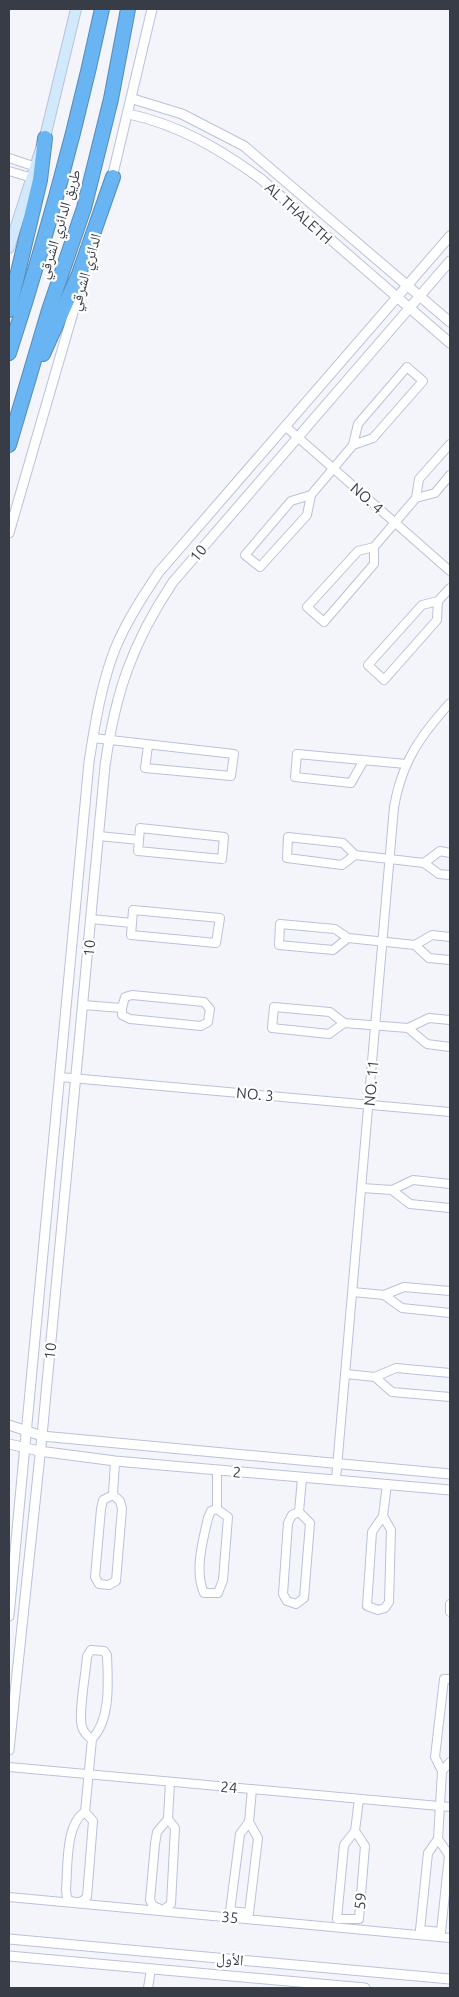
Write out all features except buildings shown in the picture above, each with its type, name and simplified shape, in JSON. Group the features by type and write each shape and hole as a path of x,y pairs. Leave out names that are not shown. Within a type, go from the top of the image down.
{"highway":[{"name":"طريق الدائري الشرقي","path":"9,353 61,182 84,92 102,9"},
{"name":"طريق الدائري الشرقي","path":"9,445 49,310 84,208 111,99 128,9"},
{"path":"9,310 45,138"},
{"path":"20,405 79,274 113,177"}],"main road":[{"path":"45,138 76,9"},
{"path":"9,248 37,173"}],"street":[{"name":"الدائري الشرقي","path":"9,533 113,177 152,9"},
{"name":"AL THALETH","path":"132,99 182,114 244,146 450,322"},
{"name":"AL THALETH","path":"129,114 156,120 178,128 236,160 262,179 396,298 450,343"},
{"path":"9,158 37,173"},
{"path":"9,170 37,173"},
{"name":"10","path":"9,1616 93,738 105,681 116,648 136,608 159,572 450,236"},
{"name":"10","path":"9,1750 42,1436 109,740 121,687 150,615 173,582 450,262"},
{"path":"311,495 291,501 246,555 260,567 307,515 311,495 353,445 358,424 407,367 423,381 374,438 353,445"},
{"name":"NO. 4","path":"285,426 450,571"},
{"path":"374,547 374,564 324,622 307,606 358,551 374,547 416,498 419,479 450,444"},
{"path":"416,498 435,493 450,475"},
{"path":"438,602 422,605 368,665 384,680 437,620 438,602 450,588"},
{"name":"NO. 11","path":"336,1479 394,807 398,786 416,744 450,703"},
{"path":"93,738 148,746 234,754 231,776 144,768 148,746"},
{"path":"364,760 351,782 295,777 297,754 364,760 406,764"},
{"path":"140,828 224,837 222,859 138,851 139,840 140,828"},
{"path":"99,836 139,840"},
{"path":"355,855 342,865 286,858 288,837 343,843 355,855 424,863 439,874 450,875"},
{"path":"424,863 440,852 450,853"},
{"path":"133,910 220,918 216,943 131,935 132,923 133,910"},
{"path":"91,919 132,923"},
{"path":"348,938 333,950 278,945 280,924 334,929 348,938 415,944 432,935 450,937"},
{"path":"415,944 429,958 450,960"},
{"path":"132,995 204,1002 210,1010 208,1022 201,1026 130,1019 122,1015 122,1008 125,998 132,995"},
{"path":"84,1005 122,1008"},
{"path":"344,1023 329,1034 272,1028 274,1007 330,1012 344,1023 408,1028 429,1018 450,1020"},
{"path":"408,1028 427,1044 450,1047"},
{"name":"NO. 3","path":"60,1077 450,1112"},
{"path":"362,1188 392,1190 413,1180 450,1184"},
{"path":"392,1190 410,1204 450,1208"},
{"path":"353,1292 384,1294 404,1287 450,1291"},
{"path":"384,1294 402,1308 450,1313"},
{"path":"346,1374 375,1377 396,1368 450,1373"},
{"path":"375,1377 392,1392 450,1397"},
{"name":"2","path":"9,1425 42,1436 450,1474"},
{"name":"2","path":"9,1444 39,1451 115,1461 450,1490"},
{"path":"113,1495 115,1461"},
{"path":"217,1471 217,1509"},
{"path":"299,1512 302,1478"},
{"path":"384,1516 391,1530 389,1602 385,1608 378,1610 367,1606 366,1597 372,1532 384,1516 387,1484"},
{"path":"113,1495 120,1501 122,1509 116,1581 109,1585 99,1584 94,1576 103,1500 113,1495"},
{"path":"217,1509 228,1517 222,1580 218,1593 204,1593 199,1582 204,1536 211,1511 217,1509"},
{"path":"299,1512 310,1523 304,1598 296,1604 286,1601 283,1594 288,1522 292,1515 299,1512"},
{"path":"450,1604 450,1612"},
{"path":"84,1812 93,1821 88,1890 87,1897 82,1902 74,1903 68,1898 66,1889 72,1827 77,1817 84,1812 92,1739 100,1730 104,1719 107,1691 107,1655 99,1649 91,1650 87,1656 83,1705 82,1726 86,1735 92,1739"},
{"path":"438,1839 449,1855 441,1932 420,1930 428,1853 438,1839 442,1771 435,1757 444,1679 450,1679"},
{"path":"442,1771 450,1762"},
{"name":"24","path":"9,1767 450,1807"},
{"path":"168,1820 175,1828 176,1844 171,1904 163,1910 158,1910 150,1900 157,1832 168,1820 170,1782"},
{"path":"249,1822 258,1838 249,1913 230,1911 240,1834 249,1822 252,1789"},
{"name":"59","path":"355,1831 365,1846 359,1919 337,1919 344,1845 355,1831 359,1799"},
{"name":"35","path":"9,1897 450,1938"},
{"name":"الأول","path":"9,1939 450,1979"},
{"name":"الأول","path":"9,1956 303,1985 365,1988"},
{"path":"148,1988 151,1969"}]}
